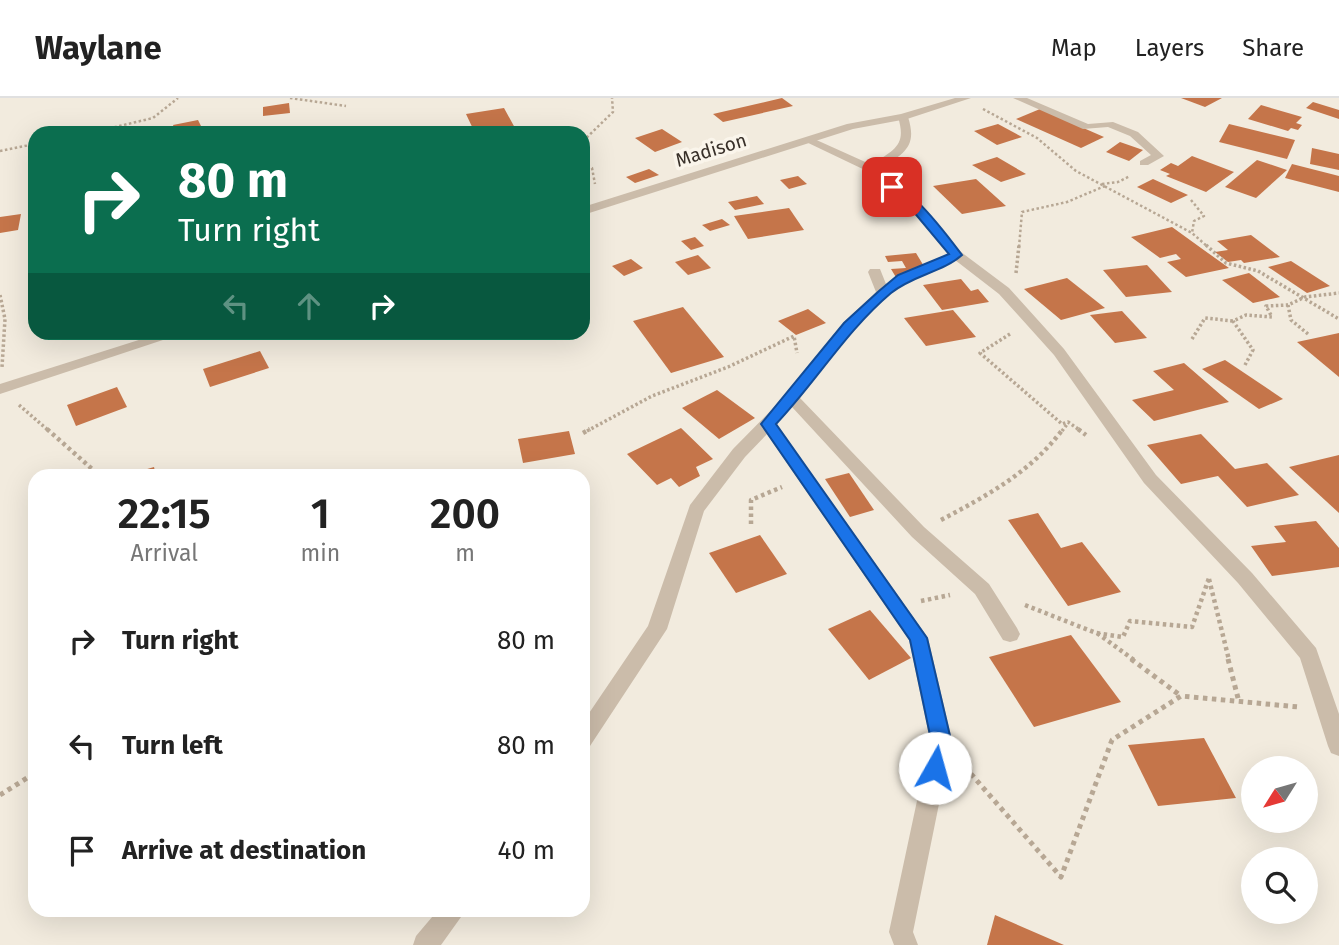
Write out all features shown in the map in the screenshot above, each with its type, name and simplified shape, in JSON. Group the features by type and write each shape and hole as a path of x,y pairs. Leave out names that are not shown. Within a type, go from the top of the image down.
{"street":[{"name":"Madison","path":"590,209 851,126 903,117 964,98"},
{"path":"1018,98 1087,127 1109,124 1134,134 1157,156 1144,163"},
{"path":"873,170 903,148 908,132 903,117"},
{"path":"808,140 873,170 912,203 956,255 1013,301 1059,352 1150,480 1245,578 1309,654 1339,746"},
{"path":"590,729 657,629 696,509 739,453 792,398 849,325 883,293 903,278 956,255"},
{"path":"875,272 883,293"},
{"path":"0,389 155,340"},
{"path":"792,398 918,533 982,589 1010,634"},
{"path":"768,424 918,638 941,740 901,932 906,945"},
{"path":"425,945 448,917"}],"path":[{"path":"119,126 153,118 178,98"},
{"path":"290,98 346,106"},
{"path":"590,134 613,112 612,98"},
{"path":"964,98 1037,138 1076,171 1192,233 1236,268 1258,271 1339,319"},
{"path":"0,152 28,146"},
{"path":"590,167 597,190"},
{"path":"1013,301 1022,212 1067,202 1104,186"},
{"path":"1191,200 1204,216 1194,221 1192,233"},
{"path":"1192,339 1205,318 1233,321 1245,315 1272,317 1266,306 1288,305 1305,297 1339,293"},
{"path":"0,295 5,318 0,389 92,469"},
{"path":"1288,305 1291,320 1308,334"},
{"path":"1233,321 1253,350 1245,365"},
{"path":"980,353 1031,322"},
{"path":"583,433 652,396 728,367 794,336"},
{"path":"918,533 1015,480 1047,453 1068,422"},
{"path":"751,524 751,500 805,476"},
{"path":"1240,702 1209,578 1192,627 1130,621 1123,637 1096,633 1181,696 1240,702 1328,710"},
{"path":"941,740 1061,877 1112,740 1181,696"},
{"path":"0,795 28,778"}],"building":[{"path":"782,98 793,106 723,122 713,114"},
{"path":"1181,98 1222,98 1205,107"},
{"path":"1313,102 1339,110 1339,119 1306,108"},
{"path":"289,103 290,113 263,116 263,107"},
{"path":"1261,105 1302,117 1296,123 1302,125 1298,130 1291,128 1288,131 1248,119"},
{"path":"504,108 514,126 472,126 466,114"},
{"path":"1040,109 1104,137 1081,148 1016,119"},
{"path":"198,120 201,126 173,126"},
{"path":"998,124 1022,137 997,145 974,131"},
{"path":"1229,124 1295,140 1287,159 1219,142"},
{"path":"662,129 682,142 655,152 635,138"},
{"path":"1120,142 1143,150 1129,161 1106,152"},
{"path":"1312,148 1339,154 1339,170 1310,164"},
{"path":"1192,156 1234,172 1206,192 1166,176 1170,174 1160,170 1171,163 1178,166"},
{"path":"997,157 1026,174 1001,182 972,165"},
{"path":"1257,160 1287,170 1256,198 1225,187"},
{"path":"1292,164 1339,176 1339,192 1285,178"},
{"path":"649,169 659,175 635,183 626,177"},
{"path":"798,176 807,184 789,189 780,180"},
{"path":"976,179 1006,206 962,214 933,186"},
{"path":"1153,179 1188,195 1171,203 1137,187"},
{"path":"757,196 764,204 735,210 728,202"},
{"path":"789,208 804,230 748,239 734,216"},
{"path":"21,214 18,230 0,233 0,217"},
{"path":"722,219 730,225 710,231 702,225"},
{"path":"1172,227 1229,268 1186,277 1167,262 1181,259 1176,254 1160,258 1131,237"},
{"path":"1251,235 1280,257 1244,263 1241,260 1228,262 1215,252 1228,250 1217,241"},
{"path":"695,237 704,246 691,250 681,241"},
{"path":"916,253 925,268 917,269 921,277 897,279 891,269 906,268 902,261 888,262 885,256"},
{"path":"698,255 711,268 688,275 675,262"},
{"path":"631,259 643,268 624,276 612,266"},
{"path":"1291,261 1330,286 1307,293 1268,267"},
{"path":"1147,265 1172,292 1126,297 1103,270"},
{"path":"1249,273 1280,297 1253,303 1222,280"},
{"path":"1067,278 1105,308 1061,320 1024,289"},
{"path":"961,279 971,291 978,289 989,302 942,310 923,285"},
{"path":"683,307 724,357 671,373 633,321"},
{"path":"808,309 826,323 796,335 778,321"},
{"path":"953,310 976,337 926,346 904,318"},
{"path":"1122,311 1147,338 1115,343 1090,315"},
{"path":"1339,333 1339,377 1297,342"},
{"path":"260,351 269,368 210,387 203,369"},
{"path":"1225,360 1283,399 1259,409 1202,369"},
{"path":"1184,363 1229,402 1154,421 1132,400 1174,390 1153,371"},
{"path":"117,387 127,407 76,426 67,405"},
{"path":"717,390 755,418 719,439 682,408"},
{"path":"681,428 713,459 696,467 700,476 679,487 671,478 657,485 627,454"},
{"path":"569,431 575,454 523,463 518,439"},
{"path":"1201,434 1235,469 1267,463 1299,495 1247,507 1218,476 1181,484 1147,445"},
{"path":"1339,455 1339,513 1289,467"},
{"path":"849,473 874,510 850,517 825,479"},
{"path":"1038,513 1061,548 1082,542 1121,592 1068,606 1008,520"},
{"path":"1316,521 1339,548 1339,567 1272,576 1251,546 1286,542 1274,526"},
{"path":"760,535 787,574 736,593 709,553"},
{"path":"870,610 911,658 869,680 828,629"},
{"path":"1071,635 1121,702 1034,727 989,657"},
{"path":"1204,738 1236,798 1158,806 1128,745"},
{"path":"995,915 1064,945 987,945"}],"route":[{"path":"892,187 912,203 956,255 903,278 883,293 849,325 792,398 768,424 918,638 941,740 935,768"}]}
